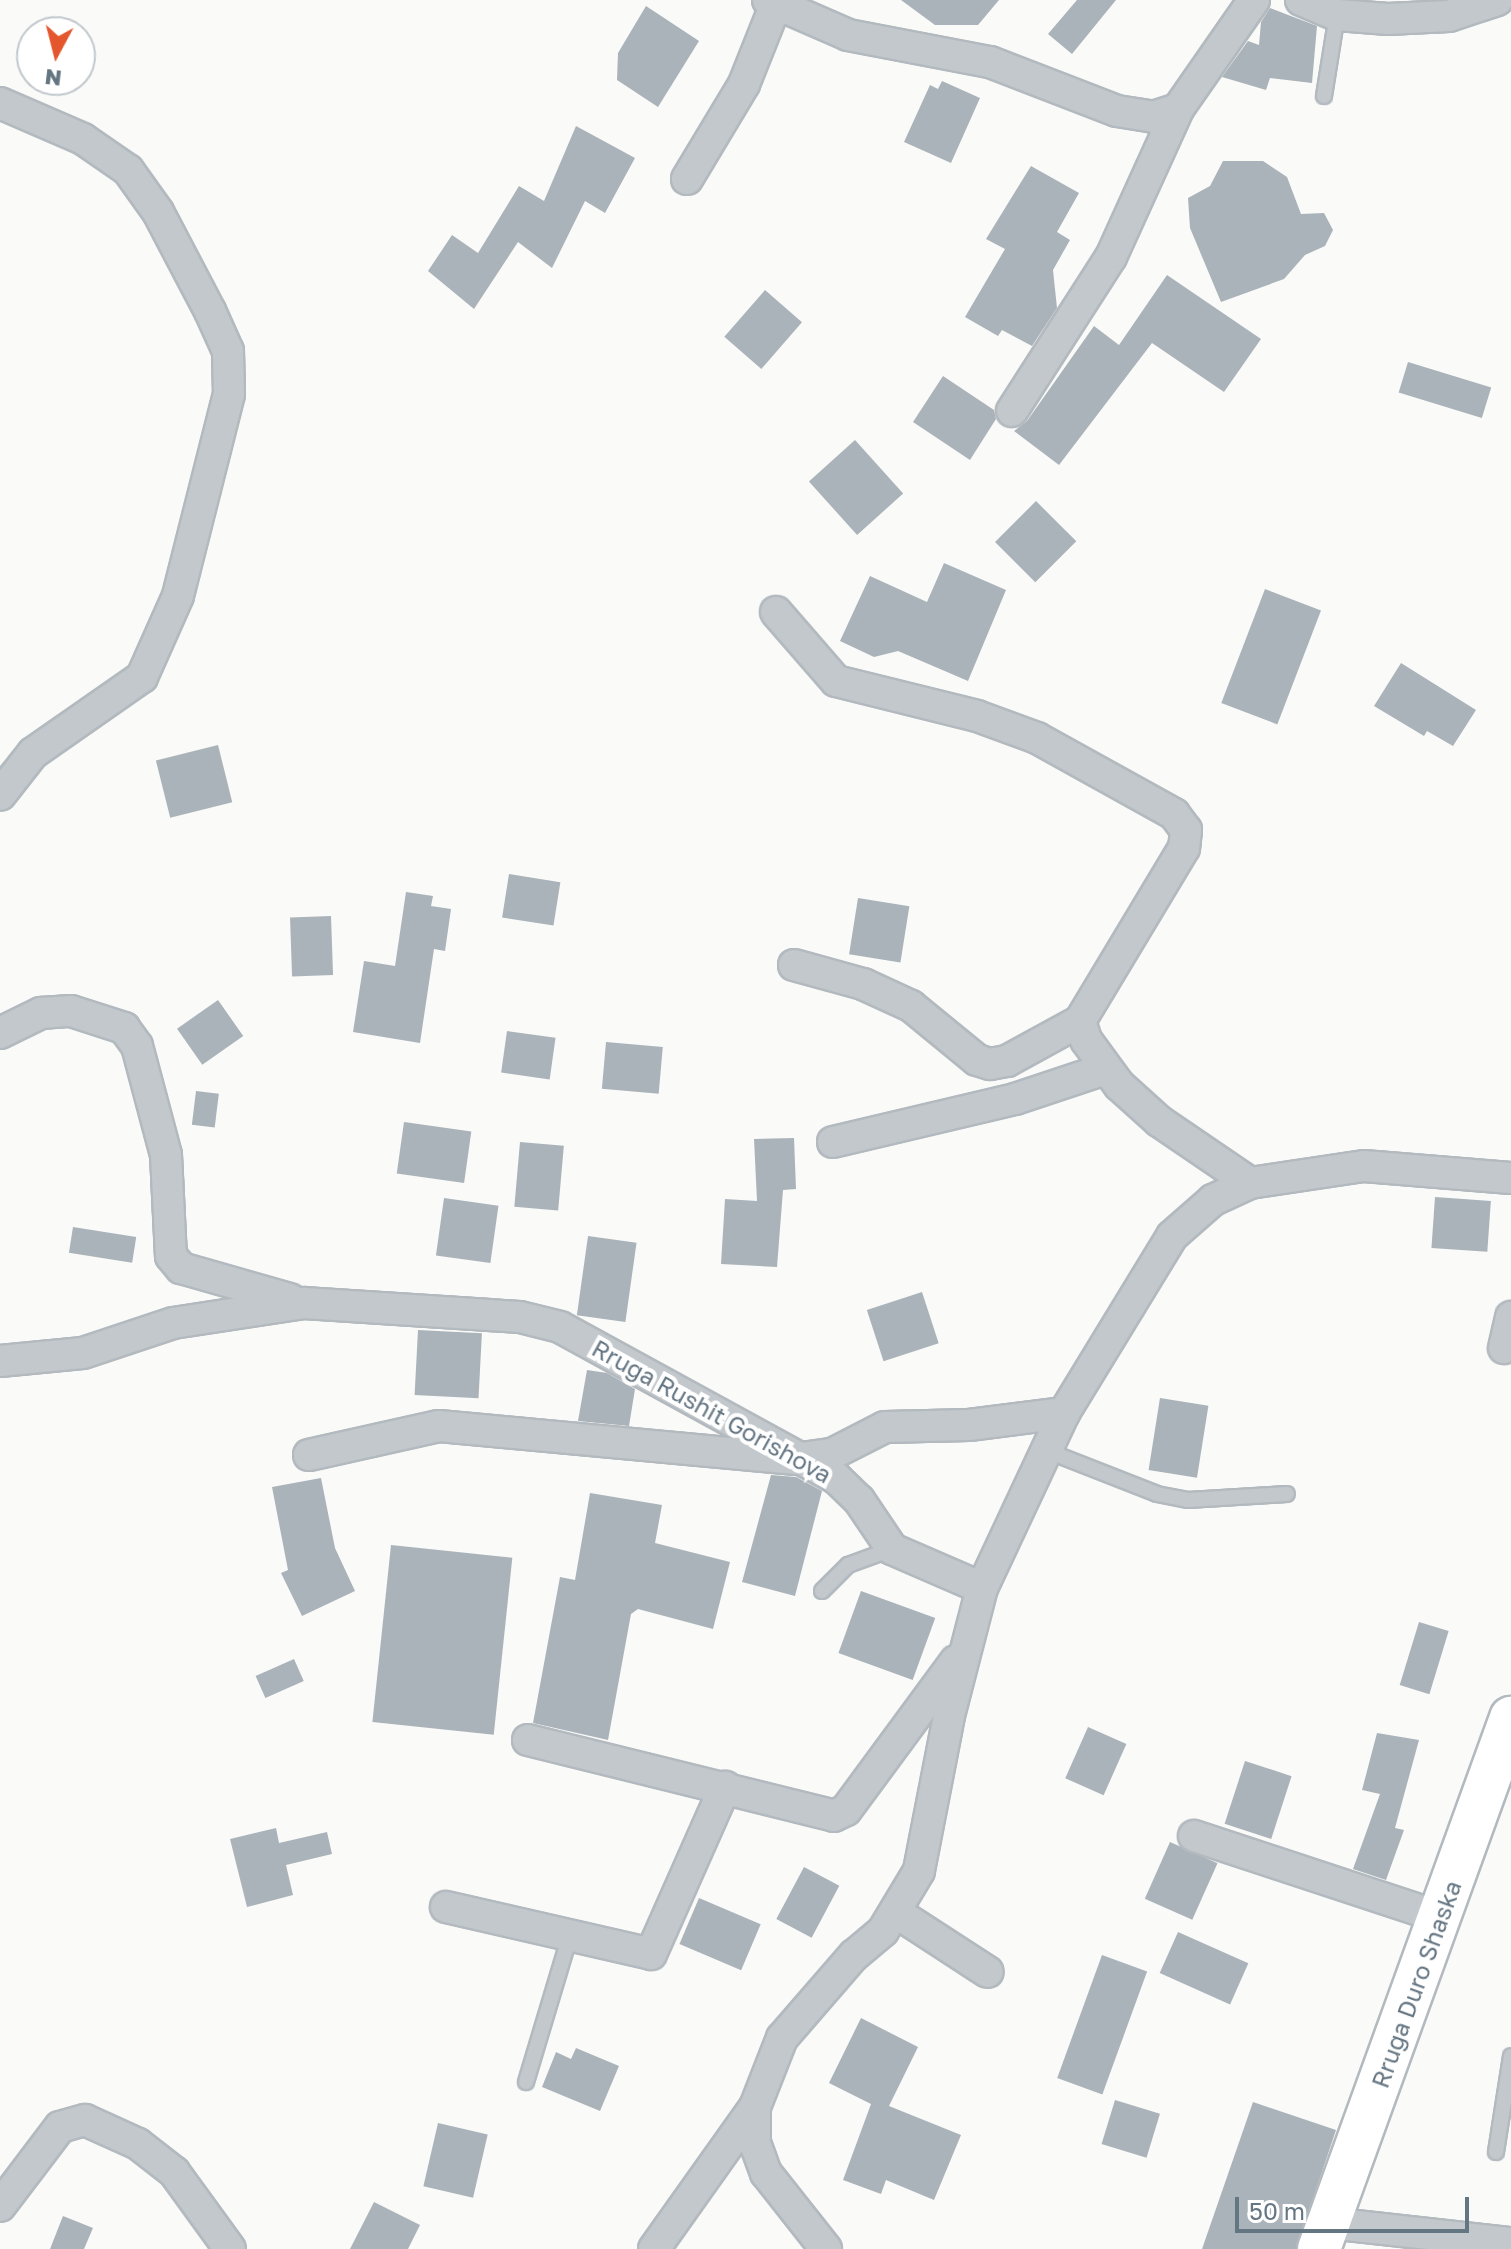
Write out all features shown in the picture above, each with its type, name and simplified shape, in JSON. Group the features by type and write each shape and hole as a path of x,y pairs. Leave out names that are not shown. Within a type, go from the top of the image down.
{"main road":[{"name":"Rruga Duro Shaska","path":"1324,2236 1511,1718"}],"street":[{"path":"1012,411 1111,257 1178,109 1254,0"},
{"path":"1301,0 1337,15 1449,16 1497,0"},
{"path":"687,179 738,96 772,3 848,35 990,62 1117,111 1153,117 1178,109"},
{"path":"0,103 83,139 128,170 158,212 210,311 228,351 229,394 178,596 142,677 33,753 0,795"},
{"path":"776,612 836,681 977,716 1037,738 1151,798 1186,830 1184,848 1080,1021 1007,1061 990,1064 977,1060 911,1006 863,984 794,965"},
{"path":"0,1033 41,1013 71,1011 124,1028 137,1046 166,1155 171,1256 181,1268 304,1303"},
{"path":"1080,1021 1105,1069 1159,1121 1250,1183"},
{"path":"833,1142 1015,1099 1105,1069"},
{"path":"654,2249 755,2107 782,2038 897,1913 929,1839 965,1650 982,1588 1064,1413 1172,1236 1213,1200 1250,1183 1364,1166 1511,1178"},
{"name":"Rruga Rushit Gorishova","path":"0,1361 83,1353 173,1323 304,1303 520,1317 560,1327 848,1489 892,1549"},
{"path":"1504,1348 1511,1317"},
{"path":"309,1455 439,1426 795,1459 832,1454 885,1427 969,1425 1064,1413"},
{"path":"892,1549 982,1588"},
{"path":"528,1740 725,1787 822,1815 846,1810 965,1650"},
{"path":"446,1907 651,1954 725,1787"},
{"path":"1194,1836 1441,1917"},
{"path":"897,1913 988,1972"},
{"path":"755,2107 755,2143 766,2173 826,2249"},
{"path":"0,2206 60,2127 85,2120 138,2144 174,2172 230,2249"},
{"path":"1324,2236 1511,2243"}],"lane":[{"path":"1324,96 1337,15"},
{"path":"1045,1450 1157,1494 1188,1500 1287,1494"},
{"path":"822,1591 848,1565 892,1549"},
{"path":"526,2082 570,1935"},
{"path":"1496,2152 1511,2056"}],"building":[{"path":"901,0 999,0 978,25 935,25"},
{"path":"1077,0 1116,0 1072,54 1048,34"},
{"path":"646,6 699,41 658,107 617,80 618,53"},
{"path":"1270,8 1317,26 1312,83 1270,78 1266,90 1222,77 1248,41 1259,45 1261,22"},
{"path":"942,81 980,98 951,163 904,142 930,85 938,89"},
{"path":"576,126 635,158 605,213 585,201 552,268 518,242 474,309 428,271 452,235 478,253 519,186 544,201"},
{"path":"1223,161 1263,161 1287,177 1301,214 1324,213 1333,230 1325,246 1305,255 1284,279 1221,302 1190,228 1188,198 1210,186"},
{"path":"1031,166 1079,193 1057,232 1070,240 1053,270 1057,308 1032,346 1002,330 998,336 965,317 1005,249 986,239"},
{"path":"1167,275 1261,339 1224,392 1152,343 1059,465 1014,431 1027,421 1094,326 1119,345"},
{"path":"765,290 802,322 761,369 724,337"},
{"path":"1408,362 1491,387 1482,418 1399,393"},
{"path":"943,376 994,410 996,419 970,460 913,422"},
{"path":"855,440 903,494 857,535 809,481"},
{"path":"1036,501 1076,541 1035,582 995,542"},
{"path":"944,563 1006,590 968,681 898,651 874,657 840,641 870,576 927,602"},
{"path":"1265,589 1321,611 1277,724 1221,703"},
{"path":"1401,663 1476,710 1453,746 1427,731 1424,736 1374,706"},
{"path":"218,745 232,802 170,818 156,760"},
{"path":"509,874 560,882 553,926 502,917"},
{"path":"406,892 433,896 431,906 451,909 445,951 434,949 420,1043 353,1032 364,961 395,966"},
{"path":"858,898 909,906 900,962 849,954"},
{"path":"331,916 333,975 292,976 290,917"},
{"path":"218,1000 243,1036 202,1065 177,1029"},
{"path":"507,1031 556,1038 550,1079 501,1073"},
{"path":"606,1042 663,1047 659,1094 602,1089"},
{"path":"196,1091 219,1094 215,1128 192,1125"},
{"path":"404,1122 471,1131 464,1183 397,1173"},
{"path":"794,1138 796,1189 783,1190 777,1267 721,1264 725,1199 757,1201 754,1139"},
{"path":"520,1142 564,1146 558,1211 514,1207"},
{"path":"1435,1197 1491,1201 1487,1252 1431,1248"},
{"path":"444,1198 498,1206 490,1263 436,1255"},
{"path":"73,1227 136,1237 132,1263 69,1253"},
{"path":"588,1236 637,1243 625,1322 577,1315"},
{"path":"922,1292 939,1343 884,1361 867,1310"},
{"path":"418,1330 482,1333 479,1398 415,1395"},
{"path":"587,1370 607,1373 635,1389 629,1426 578,1421"},
{"path":"1160,1398 1208,1406 1197,1478 1149,1470"},
{"path":"771,1475 796,1477 822,1491 795,1596 742,1582"},
{"path":"321,1478 335,1548 355,1591 302,1616 281,1573 288,1570 272,1487"},
{"path":"590,1493 662,1505 655,1543 730,1562 713,1629 638,1609 631,1614 608,1740 533,1723 560,1577 575,1580"},
{"path":"391,1545 512,1558 494,1735 372,1722"},
{"path":"861,1591 935,1618 913,1680 838,1653"},
{"path":"1419,1622 1449,1631 1429,1694 1400,1685"},
{"path":"294,1659 304,1681 265,1698 256,1676"},
{"path":"1088,1727 1126,1744 1104,1795 1065,1778"},
{"path":"1377,1733 1419,1740 1395,1828 1404,1830 1386,1880 1353,1869 1380,1794 1362,1790"},
{"path":"1245,1761 1292,1776 1271,1839 1225,1824"},
{"path":"276,1828 279,1843 327,1832 332,1854 286,1865 293,1895 247,1907 230,1839"},
{"path":"1170,1842 1218,1863 1192,1920 1145,1899"},
{"path":"804,1867 839,1886 812,1938 776,1919"},
{"path":"699,1898 761,1924 741,1970 679,1944"},
{"path":"1178,1932 1248,1963 1230,2004 1160,1973"},
{"path":"1102,1955 1147,1971 1102,2095 1057,2078"},
{"path":"861,2018 918,2047 889,2106 961,2135 934,2200 886,2180 881,2194 843,2180 871,2104 829,2083"},
{"path":"576,2048 619,2066 600,2111 542,2087 556,2052 571,2059"},
{"path":"1115,2100 1160,2114 1146,2158 1102,2144"},
{"path":"1253,2102 1336,2130 1296,2249 1202,2249"},
{"path":"438,2123 488,2134 473,2198 423,2186"},
{"path":"374,2202 420,2225 408,2249 350,2249"},
{"path":"63,2216 93,2228 84,2249 50,2249"}]}
